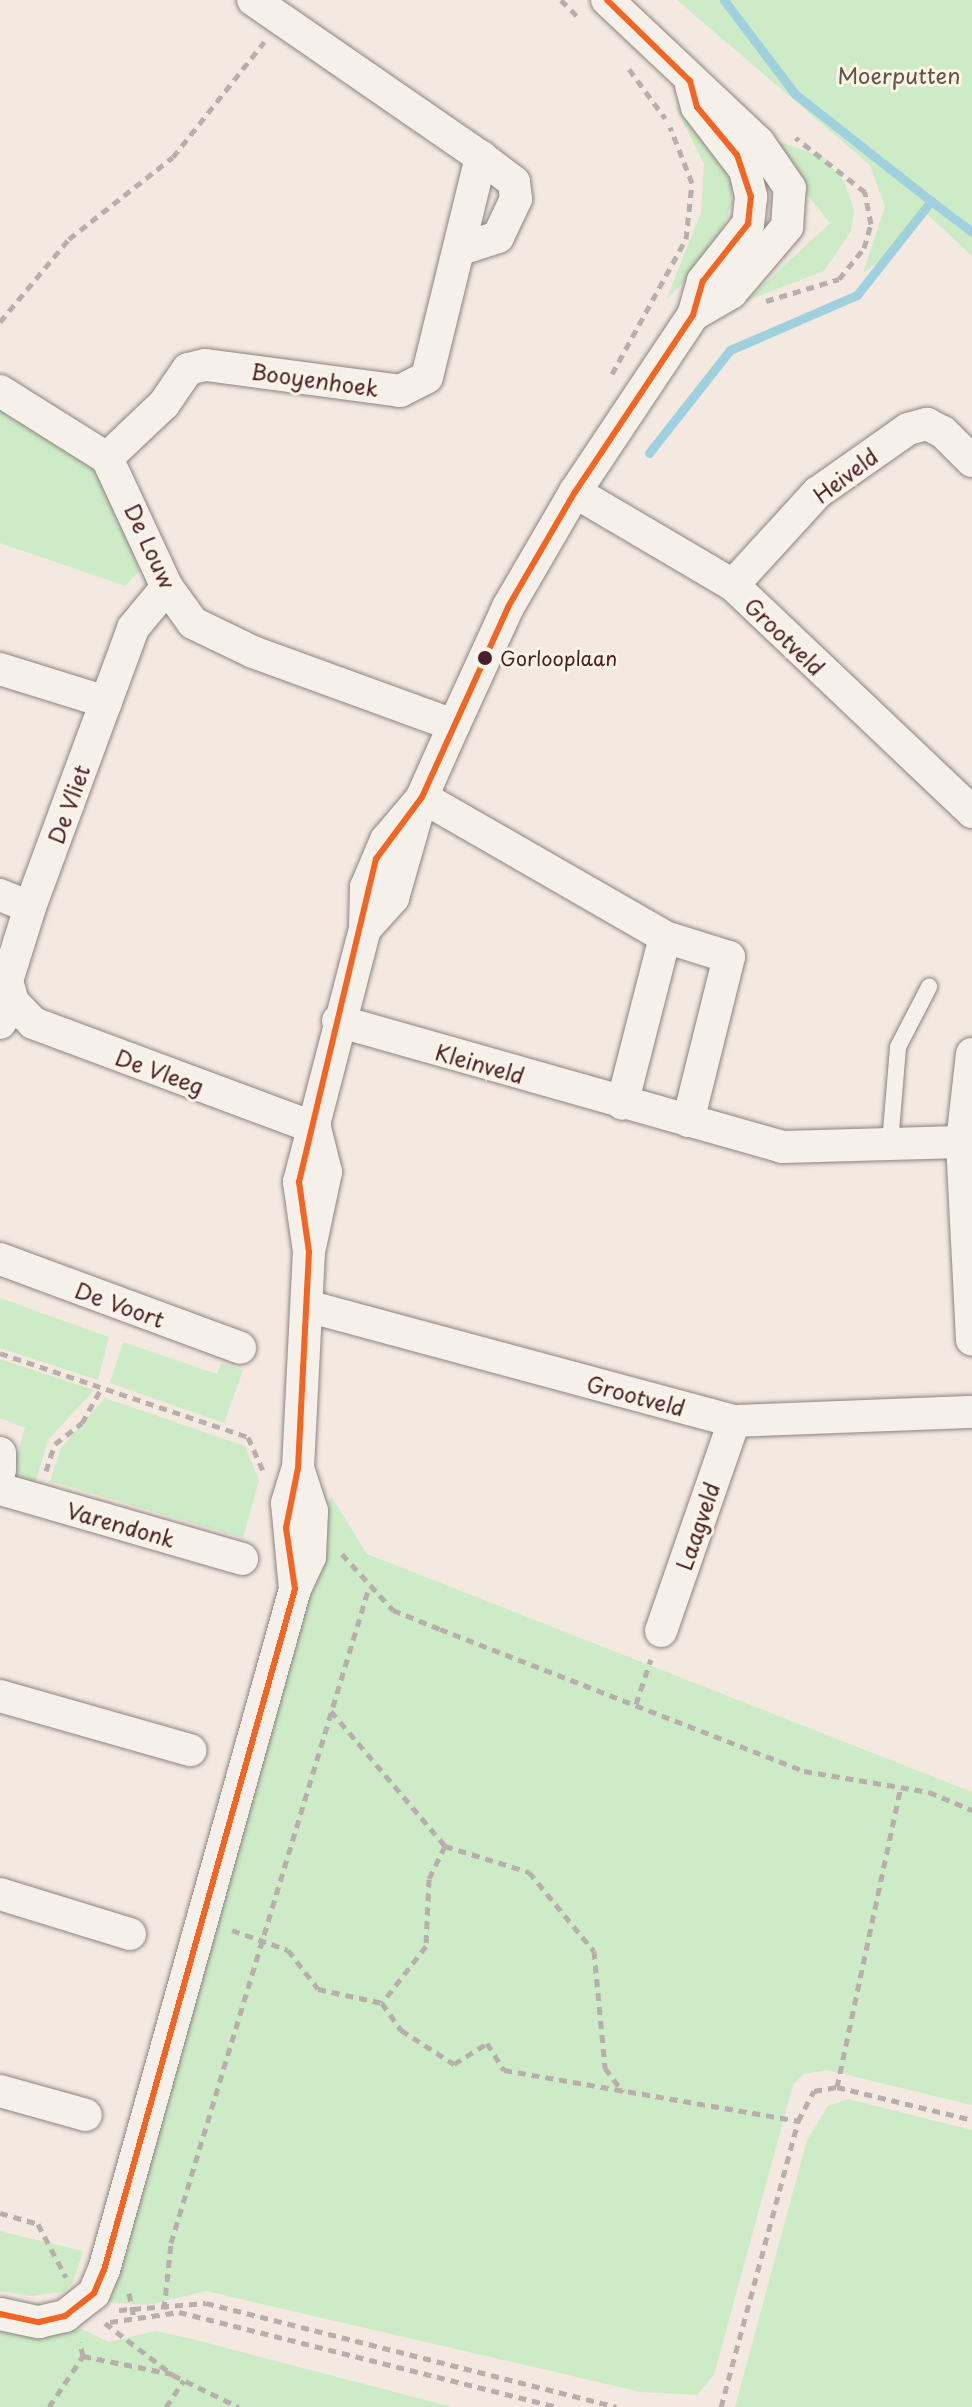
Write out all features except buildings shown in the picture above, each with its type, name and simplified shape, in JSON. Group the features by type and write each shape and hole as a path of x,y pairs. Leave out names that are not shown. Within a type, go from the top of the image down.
{"street":[{"path":"253,0 514,182 516,199 498,237 461,249"},
{"path":"607,0 690,81 718,97 781,171 791,205 771,252 731,293 693,315"},
{"path":"0,2314 39,2322 82,2314 104,2270 295,1589 286,1528 298,1468 309,1252 299,1182 315,1128 338,1021 365,929 393,898 422,797 508,607 575,492 693,315 703,281 748,224 751,197 745,170 697,107 690,81"},
{"name":"Booyenhoek","path":"107,458 164,404 188,369 415,389 427,377 461,249 481,157"},
{"path":"0,391 107,458"},
{"name":"Heiveld","path":"733,585 817,493 908,429 927,424 943,432 972,461"},
{"name":"De Louw","path":"107,458 167,587 193,623 253,652 454,725"},
{"name":"Grootveld","path":"575,492 733,585 972,812"},
{"name":"De Vliet","path":"6,1013 7,981 30,907 133,628 167,587"},
{"path":"0,669 106,702"},
{"path":"422,797 665,937 729,957 688,1121"},
{"path":"0,895 30,907"},
{"path":"622,1104 665,937"},
{"name":"De Vleeg","path":"6,1013 315,1128"},
{"name":"Kleinveld","path":"338,1021 782,1147 962,1142"},
{"path":"971,1059 962,1142 972,1340"},
{"name":"De Voort","path":"0,1259 240,1348"},
{"name":"Grootveld","path":"307,1306 734,1421 972,1412"},
{"name":"Laagveld","path":"661,1631 734,1421"},
{"path":"0,1453 0,1470"},
{"name":"Varendonk","path":"0,1489 242,1559"},
{"path":"0,1696 190,1750"},
{"path":"0,1894 130,1934"},
{"path":"0,2091 86,2115"}],"lane":[{"path":"890,1143 898,1047 929,987"}],"path":[{"path":"561,0 583,22"},
{"path":"0,322 69,239 173,157 281,20"},
{"path":"603,390 686,239 692,183 649,88 616,55"},
{"path":"761,303 839,279 864,248 871,224"},
{"path":"0,1353 248,1437"},
{"path":"36,1499 55,1444 82,1423 102,1387"},
{"path":"164,2309 171,2243 261,1935 369,1587 393,1610 804,1771 901,1787 972,1810"},
{"path":"636,1704 661,1631"},
{"path":"331,1711 445,1846 529,1872 594,1951 605,2068 623,2092"},
{"path":"837,2087 901,1787"},
{"path":"382,2003 426,1946 429,1879 445,1846"},
{"path":"222,1928 261,1935 288,1950 318,1989 382,2003 401,2030 454,2064 487,2043 504,2070 798,2121"},
{"path":"721,2407 798,2121 814,2091 837,2087 972,2120"},
{"path":"0,2213 38,2224 82,2314 83,2356 49,2407"},
{"path":"82,2314 206,2303 616,2407"},
{"path":"82,2314 179,2312 558,2407"},
{"path":"82,2314 173,2375 239,2407"},
{"path":"83,2356 173,2375"},
{"path":"166,2407 184,2380"}],"green space":[{"name":"Moerputten","path":"677,0 972,0 972,256 927,214 902,245 863,273 885,207 870,165"},
{"path":"675,105 709,139 732,181 732,205 711,255 666,300 701,213 704,164"},
{"path":"758,134 823,157 844,181 854,210 851,231 824,271 746,301 830,223"},
{"path":"0,408 99,472 121,512 139,571 125,586 0,543"},
{"path":"0,1298 109,1337 98,1380 0,1348"},
{"path":"123,1342 217,1374 221,1363 243,1370 224,1423 110,1383"},
{"path":"0,1359 94,1390 48,1440 35,1484 10,1479 25,1428 0,1418"},
{"path":"105,1398 245,1446 259,1480 243,1538 50,1481 61,1448"},
{"path":"331,1496 367,1554 972,1792 972,2105 827,2070 803,2074 793,2085 714,2375 697,2395 641,2392 206,2291 148,2305 108,2302"},
{"path":"848,2099 972,2130 972,2407 735,2407 807,2140 828,2106"},
{"path":"0,2231 83,2251 73,2283 63,2292 29,2296 0,2291"},
{"path":"82,2329 109,2342 155,2331 452,2407 0,2407 0,2332 28,2336"}],"waterway":[{"path":"649,453 730,350 857,295 931,201 795,94 724,0"},
{"path":"931,201 972,232"}],"transit line":[{"path":"0,2314 39,2322 65,2316 94,2293 104,2270 295,1589 286,1528 298,1468 309,1252 299,1182 376,859 422,797 508,607 575,492 693,315 703,281 748,224 751,197 737,155 697,107 690,81 607,0"}],"place":[{"name":"Gorlooplaan","path":"485,658"}]}
